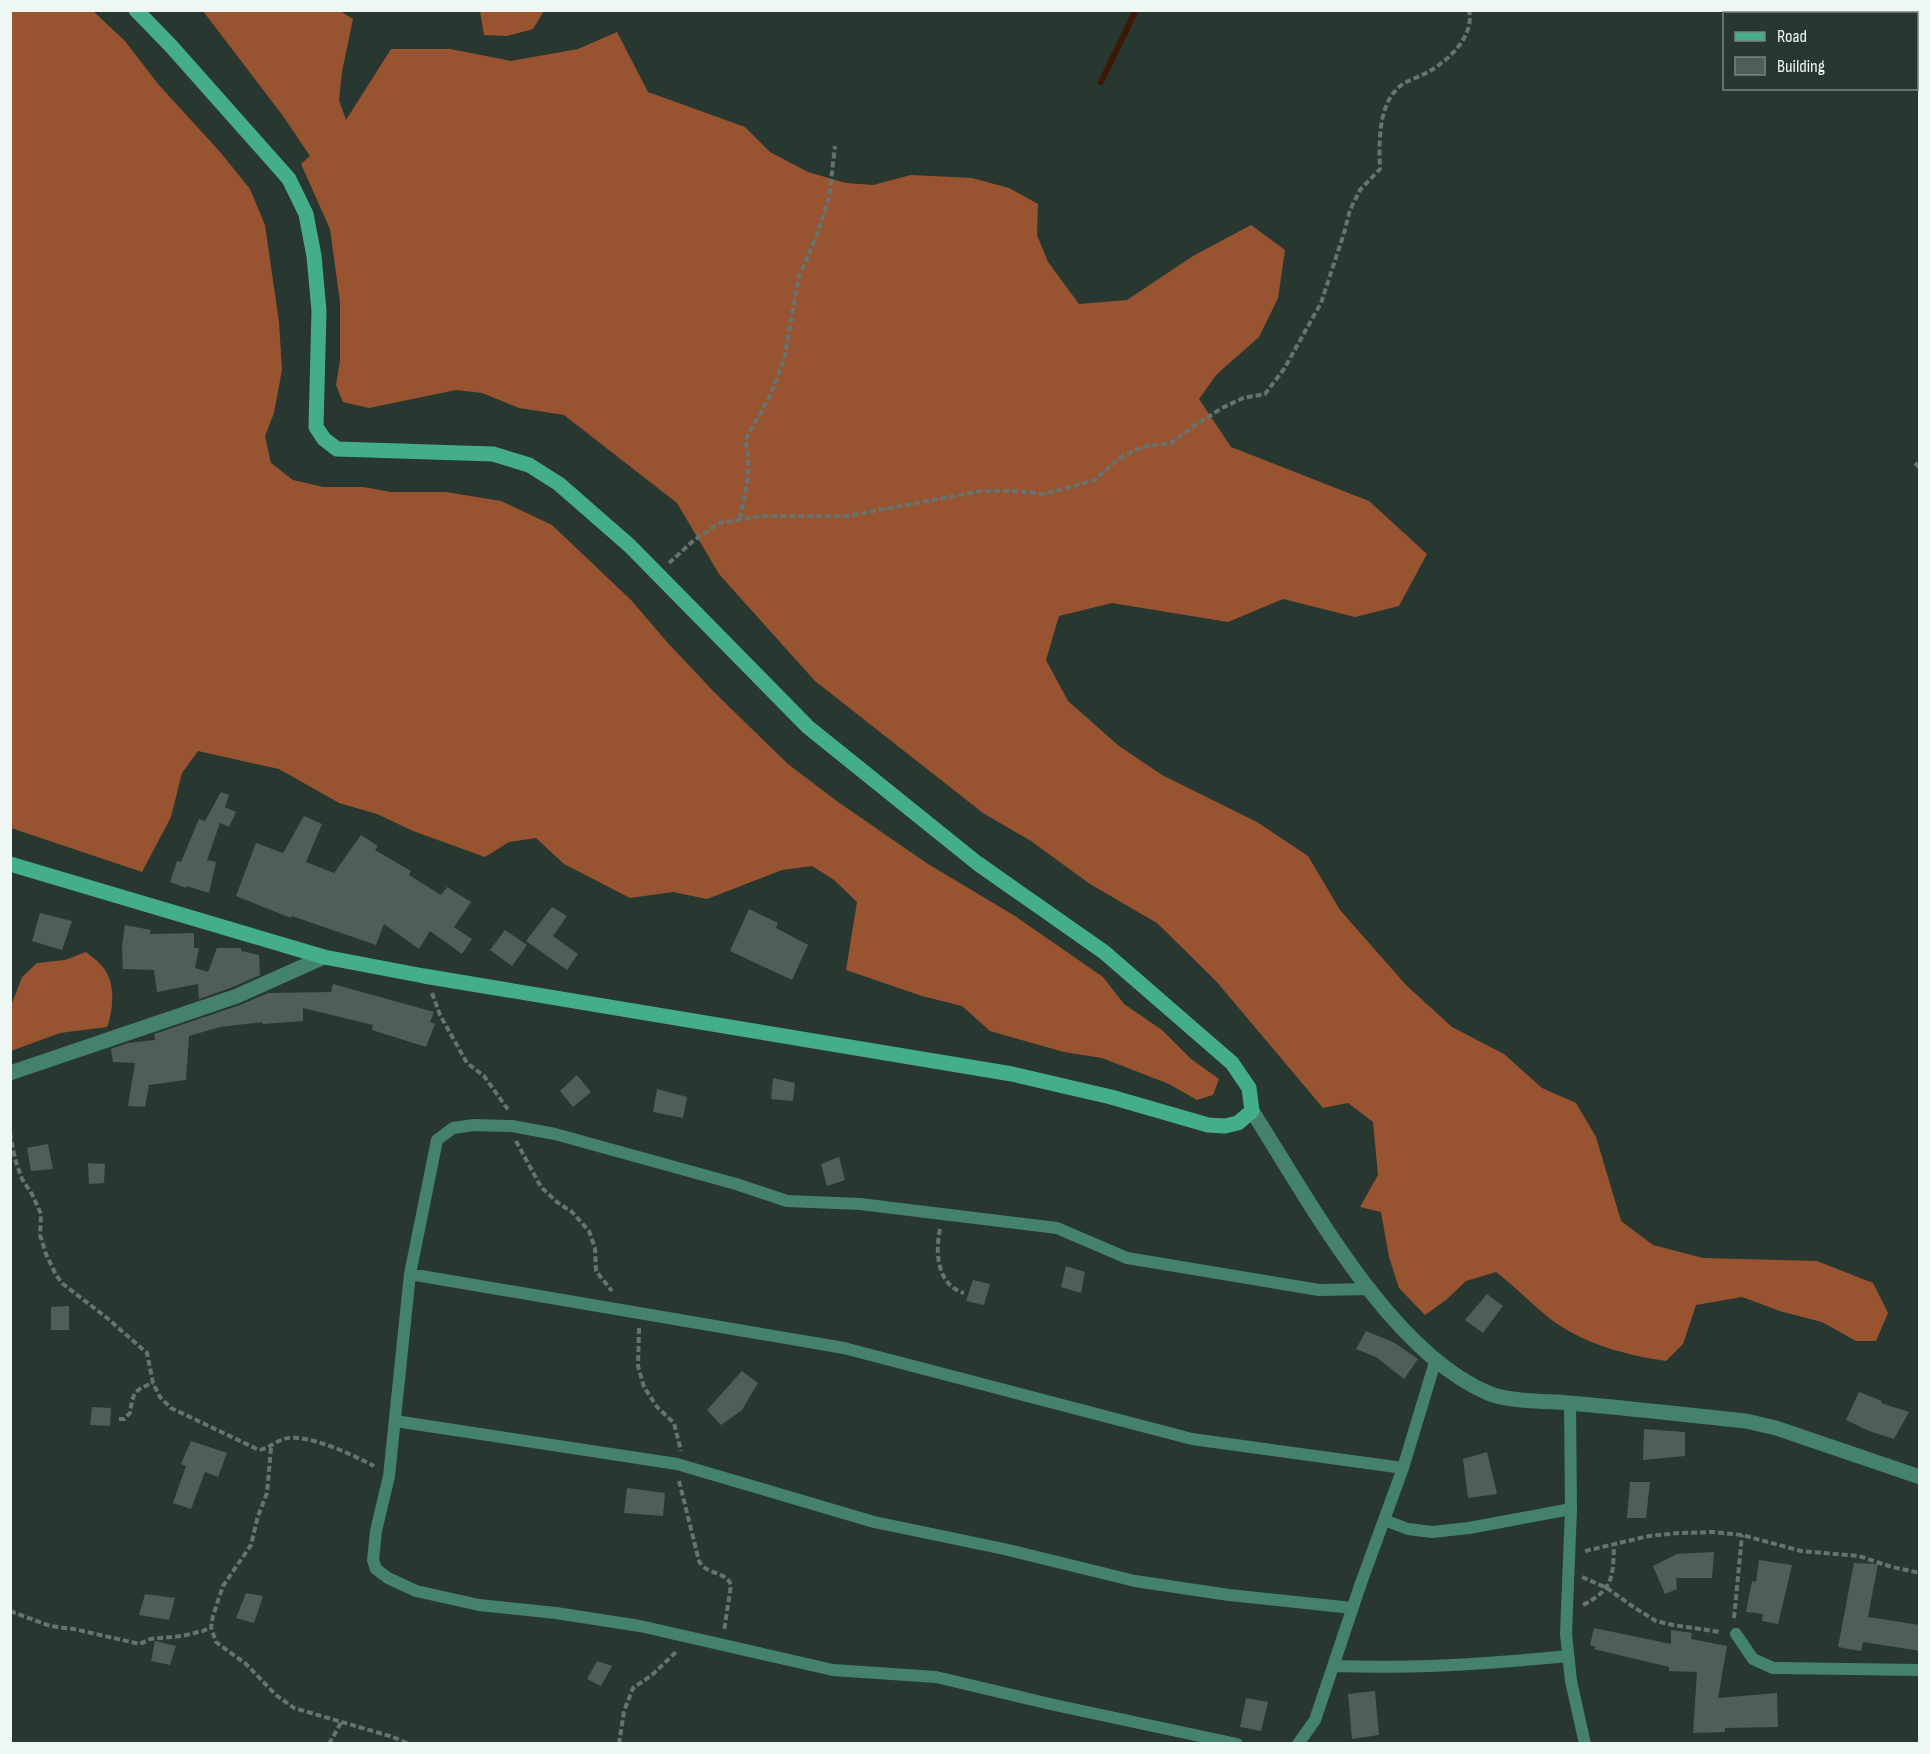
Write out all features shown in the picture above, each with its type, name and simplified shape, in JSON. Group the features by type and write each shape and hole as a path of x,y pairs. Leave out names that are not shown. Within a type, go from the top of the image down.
{"main road":[{"path":"10,864 324,957 424,976 1012,1074 1111,1097 1208,1125 1226,1126 1238,1123 1252,1111 1249,1088 1232,1063 1104,952 977,863 808,727 630,546 568,492 529,465 493,453 337,449 324,440 316,427 319,311 314,256 306,214 289,179 136,10"}],"street":[{"path":"10,1073 237,996 324,957"},
{"path":"1252,1111 1344,1255 1385,1308 1427,1353 1457,1376 1490,1394 1527,1400 1746,1420 1920,1477"}],"lane":[{"path":"1237,1743 1050,1704 936,1677 833,1670 640,1626 556,1613 479,1605 416,1591 388,1578 376,1569 373,1560 376,1531 389,1476 410,1274 437,1140 453,1128 474,1125 512,1126 555,1134 736,1184 787,1201 860,1204 1057,1228 1127,1258 1319,1290 1371,1289"},
{"path":"410,1274 844,1348 1192,1439 1403,1468"},
{"path":"1298,1743 1315,1720 1352,1608 1403,1468 1436,1359"},
{"path":"1570,1403 1571,1509 1566,1613 1571,1681 1585,1743"},
{"path":"394,1421 677,1464 874,1522 1004,1549 1135,1581 1229,1596 1352,1608"},
{"path":"1384,1520 1408,1529 1432,1532 1469,1528 1571,1509"},
{"path":"1736,1634 1753,1659 1773,1668 1920,1670"},
{"path":"1333,1666 1428,1668 1568,1656"}],"path":[{"path":"657,574 692,542 719,523 763,516 847,516 981,491 1043,494 1094,480 1120,458 1142,447 1171,444 1222,408 1243,398 1265,394 1284,369 1321,303 1350,210 1360,190 1380,169 1379,136 1387,104 1396,90 1408,81 1426,73 1454,51 1465,36 1471,21 1469,10"},
{"path":"740,519 749,477 749,456 745,440 770,396 784,360 799,277 829,198 835,146"},
{"path":"1915,463 1920,468"},
{"path":"10,1133 22,1179 32,1194 40,1214 40,1235 56,1275 63,1284 100,1312 147,1353 153,1383 160,1397 171,1408 259,1450 270,1448 285,1439 301,1439 348,1453 389,1476"},
{"path":"944,1214 937,1242 937,1258 942,1274 949,1284 955,1290 964,1293"},
{"path":"119,1419 124,1419 130,1413 131,1400 135,1393 153,1383"},
{"path":"270,1448 267,1493 258,1516 251,1545 223,1586 211,1627 216,1642 258,1674 276,1695 294,1708 409,1743"},
{"path":"1569,1554 1649,1536 1713,1532 1742,1535 1801,1551 1859,1556 1920,1573"},
{"path":"1568,1570 1607,1588 1656,1620 1673,1625 1736,1634 1735,1597 1742,1535"},
{"path":"1566,1613 1592,1600 1607,1588 1613,1565 1614,1545"},
{"path":"10,1611 50,1626 140,1644 150,1639 182,1636 211,1627"},
{"path":"619,1743 624,1711 633,1688 652,1675 674,1653 697,1648 705,1642"},
{"path":"329,1743 342,1721"}],"shaded area":[{"path":"11,10 93,11 125,41 158,84 221,153 250,189 265,225 279,322 282,370 274,413 265,436 271,463 293,480 323,487 363,487 391,492 446,492 501,501 552,525 631,600 714,692 788,764 838,802 928,864 1015,916 1103,977 1124,1004 1162,1030 1191,1059 1219,1079 1213,1095 1197,1100 1169,1084 1102,1058 1064,1052 990,1031 962,1006 922,996 846,970 857,902 834,880 812,866 782,870 707,899 673,892 630,898 564,864 536,838 509,842 485,857 413,831 377,814 339,803 279,769 198,751 182,773 171,817 142,872 11,828"},
{"path":"203,11 340,11 353,19 342,72 339,100 346,120 391,49 450,49 511,61 578,49 617,32 648,92 745,127 770,152 808,172 846,183 873,185 911,175 972,178 1009,188 1038,204 1037,235 1048,262 1079,304 1127,300 1193,256 1251,225 1285,250 1278,298 1259,337 1217,374 1199,399 1231,447 1369,501 1427,554 1399,606 1355,617 1283,599 1228,622 1112,603 1059,616 1046,660 1068,701 1119,746 1162,775 1257,822 1308,856 1340,910 1406,985 1452,1027 1504,1054 1542,1088 1576,1103 1596,1137 1621,1221 1653,1245 1703,1258 1817,1261 1873,1283 1888,1313 1876,1341 1856,1341 1822,1322 1783,1312 1742,1297 1696,1305 1683,1344 1666,1361 1620,1352 1576,1335 1549,1318 1496,1272 1466,1281 1446,1300 1425,1315 1399,1288 1389,1257 1381,1212 1360,1207 1378,1175 1373,1122 1348,1103 1323,1108 1216,981 1157,923 1090,884 1031,841 983,813 815,681 719,574 677,503 564,415 519,408 482,393 456,390 369,408 343,402 336,385 340,361 340,302 330,229 301,164 310,156 283,116"},
{"path":"480,11 544,11 533,29 507,36 484,35"},
{"path":"86,952 99,963 109,978 112,1003 107,1027 60,1033 11,1051 11,1006 22,977 37,963 65,960"}],"building":[{"path":"221,792 229,795 225,807 236,812 229,827 220,823 207,860 216,862 209,893 170,882 177,861 181,862 199,819 205,821"},
{"path":"304,816 322,824 306,862 334,873 361,835 378,846 375,850 411,871 409,875 441,895 447,887 471,902 454,927 472,939 462,954 430,931 419,949 384,924 376,945 292,916 291,918 236,896 256,843 283,853"},
{"path":"552,907 567,916 553,936 578,954 567,970 526,941"},
{"path":"749,909 778,923 776,928 808,945 792,980 730,951"},
{"path":"40,913 72,921 62,950 32,941"},
{"path":"125,925 151,930 150,934 194,933 194,948 199,948 195,968 208,972 217,948 241,948 241,951 259,955 260,975 199,999 198,984 157,992 154,970 123,969 122,946"},
{"path":"505,930 527,945 512,966 490,950"},
{"path":"333,984 434,1012 430,1022 435,1024 426,1047 372,1030 373,1025 303,1008 303,1021 263,1024 262,1022 220,1027 189,1036 186,1080 149,1085 145,1107 128,1106 135,1063 113,1062 111,1049 128,1043 155,1040 154,1034 240,1005 268,993 331,992"},
{"path":"577,1075 591,1092 573,1107 560,1091"},
{"path":"773,1078 795,1083 793,1101 771,1099"},
{"path":"657,1089 687,1097 683,1118 653,1112"},
{"path":"48,1144 53,1169 31,1171 27,1148"},
{"path":"839,1157 845,1180 827,1186 821,1164"},
{"path":"88,1163 105,1164 104,1183 89,1184"},
{"path":"1066,1266 1085,1272 1081,1293 1061,1287"},
{"path":"973,1280 990,1284 984,1305 966,1301"},
{"path":"1487,1294 1503,1306 1483,1333 1465,1320"},
{"path":"69,1306 69,1330 51,1330 51,1307"},
{"path":"1366,1331 1395,1343 1418,1359 1404,1379 1376,1357 1356,1349"},
{"path":"742,1371 758,1383 742,1410 721,1425 707,1410"},
{"path":"1859,1392 1882,1401 1881,1403 1909,1412 1894,1439 1846,1420"},
{"path":"92,1407 111,1408 110,1426 90,1425"},
{"path":"1644,1429 1685,1432 1685,1456 1643,1460"},
{"path":"191,1441 227,1453 218,1477 205,1472 191,1509 173,1503 186,1466 181,1464"},
{"path":"1487,1452 1497,1494 1468,1498 1463,1459"},
{"path":"1630,1482 1650,1482 1646,1518 1627,1518"},
{"path":"627,1488 665,1493 663,1516 624,1513"},
{"path":"1714,1552 1712,1578 1676,1578 1677,1589 1665,1594 1653,1566 1677,1554"},
{"path":"1759,1560 1792,1565 1778,1624 1762,1621 1763,1614 1746,1612 1752,1581 1756,1582"},
{"path":"1854,1563 1878,1564 1868,1617 1920,1625 1920,1651 1863,1642 1861,1651 1838,1647"},
{"path":"246,1593 263,1596 254,1623 236,1618"},
{"path":"145,1594 175,1598 169,1620 139,1615"},
{"path":"1594,1628 1671,1644 1671,1630 1692,1633 1691,1639 1727,1646 1718,1698 1777,1693 1778,1727 1725,1728 1725,1732 1693,1733 1697,1672 1669,1671 1669,1667 1594,1649 1596,1647 1590,1645"},
{"path":"155,1641 176,1646 170,1665 151,1661"},
{"path":"597,1661 612,1666 601,1686 587,1679"},
{"path":"1375,1691 1379,1735 1352,1739 1348,1694"},
{"path":"1246,1698 1268,1702 1261,1731 1240,1727"}],"waterway":[{"path":"1101,82 1136,10"}]}
